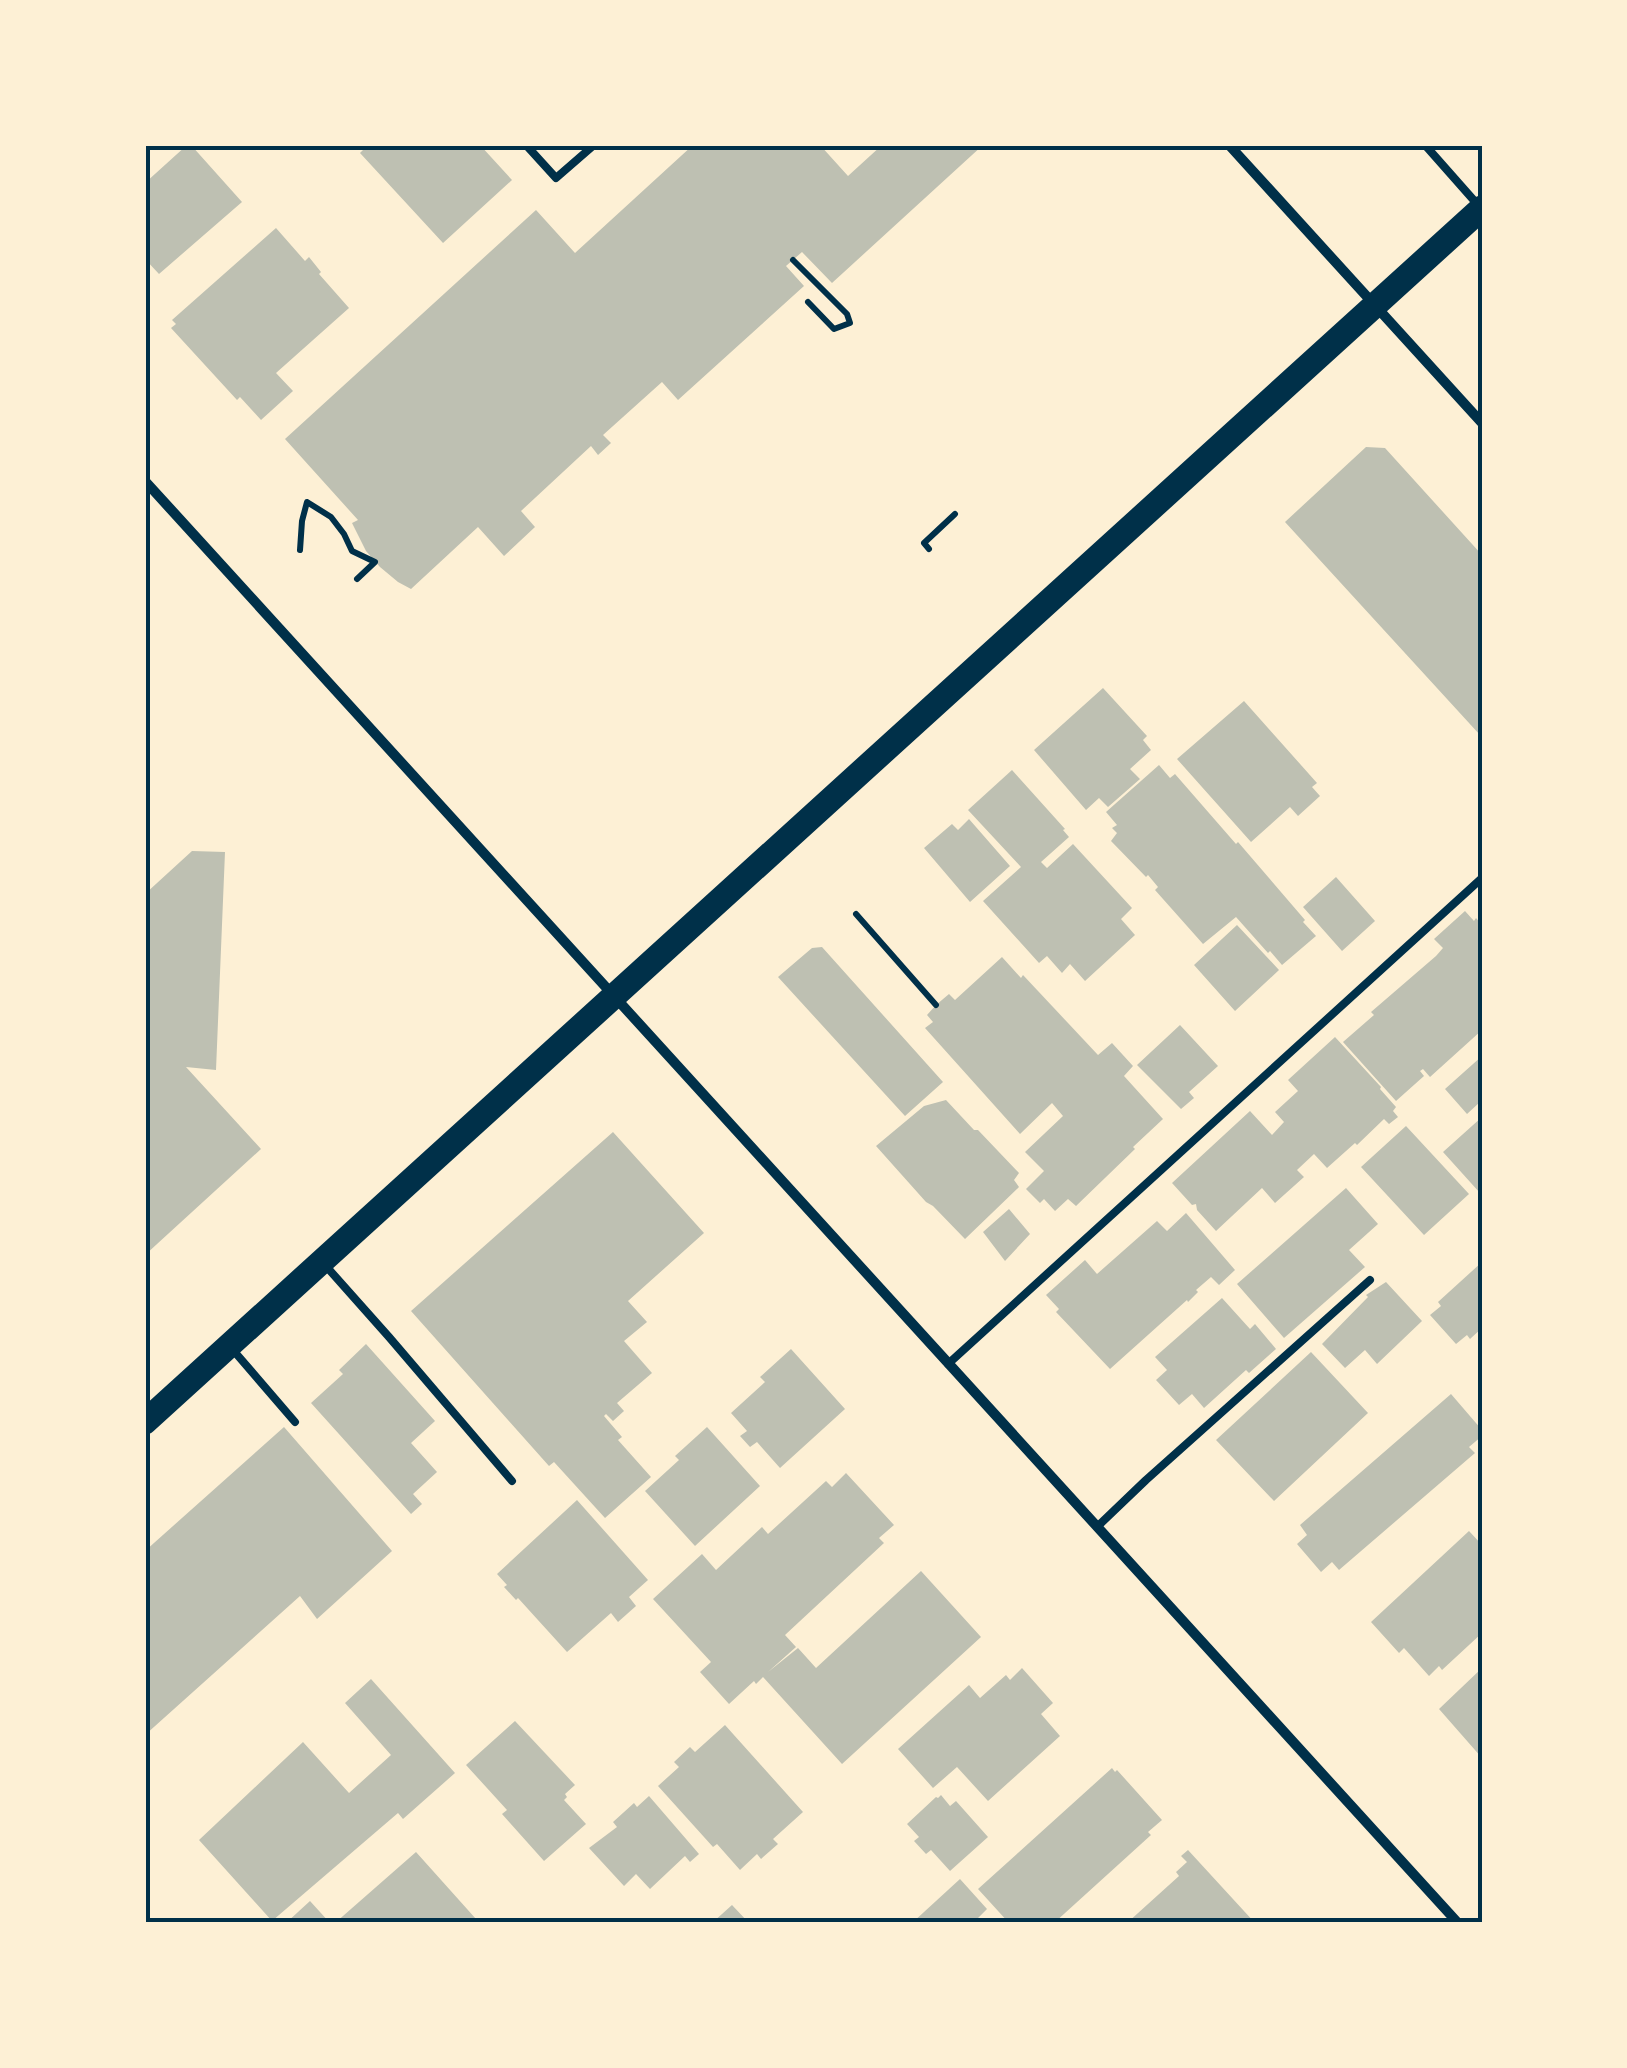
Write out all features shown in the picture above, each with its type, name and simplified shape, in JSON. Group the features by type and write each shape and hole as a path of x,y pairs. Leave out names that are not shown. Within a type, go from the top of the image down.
{"main road":[{"path":"145,1422 1481,208"}],"street":[{"path":"1230,145 1482,423"},
{"path":"145,482 1458,1923"}],"lane":[{"path":"526,145 556,178 594,145"},
{"path":"1426,145 1481,208"},
{"path":"948,1364 1482,878"},
{"path":"322,1262 512,1481"},
{"path":"1097,1527 1370,1280"},
{"path":"228,1346 296,1422"}],"path":[{"path":"793,260 847,314 850,323 834,329 808,302"},
{"path":"300,550 307,502 330,517 352,551 375,562 357,579"},
{"path":"929,549 924,544 955,514"},
{"path":"856,914 936,1006"}],"building":[{"path":"187,145 242,202 159,274 145,259 145,183"},
{"path":"368,145 480,145 512,180 443,243 360,153"},
{"path":"693,145 820,145 848,176 882,145 983,145 832,283 802,252 786,266 804,286 678,400 662,382 603,435 611,443 598,455 591,446 521,511 535,527 504,556 478,527 411,589 398,582 366,551 352,523 358,520 285,439 536,210 575,253"},
{"path":"276,228 305,261 309,257 349,308 276,373 293,391 261,420 240,397 237,400 171,328 176,324 172,320"},
{"path":"1366,447 1385,448 1482,555 1480,735 1285,522"},
{"path":"1103,688 1147,736 1143,740 1151,750 1130,769 1140,779 1108,807 1099,798 1086,810 1034,750"},
{"path":"1244,701 1317,783 1312,787 1320,796 1298,816 1290,807 1251,842 1177,759"},
{"path":"1159,765 1170,778 1175,774 1238,842 1316,936 1282,965 1236,917 1203,944 1155,890 1158,887 1148,875 1111,841 1117,833 1112,828 1117,825 1106,812"},
{"path":"1012,770 1069,837 1041,862 1047,868 1073,844 1132,908 1121,919 1135,935 1085,981 1070,964 1062,973 1047,956 1039,963 983,901 1021,867 968,810"},
{"path":"969,819 1010,866 970,902 924,848 952,824 958,830"},
{"path":"192,851 225,852 216,1070 186,1067 261,1149 145,1255 145,894"},
{"path":"1336,877 1375,921 1342,951 1303,907"},
{"path":"1465,911 1482,925 1482,1030 1430,1077 1423,1069 1420,1071 1424,1076 1396,1101 1343,1042 1374,1015 1371,1012 1436,956 1443,948 1434,939"},
{"path":"1237,925 1279,970 1235,1011 1194,965"},
{"path":"822,947 943,1082 905,1116 778,977 812,948"},
{"path":"1002,957 1098,1055 1112,1043 1133,1066 1124,1076 1163,1119 1076,1206 1068,1199 1055,1211 1026,1189 1044,1171 1025,1152 1063,1116 1052,1103 1020,1134 925,1028 933,1022 927,1015 936,1005 949,994 955,1000"},
{"path":"1180,1025 1218,1066 1189,1092 1194,1098 1181,1109 1137,1065"},
{"path":"1335,1037 1381,1087 1396,1107 1393,1111 1398,1117 1389,1124 1384,1119 1327,1168 1314,1154 1297,1170 1304,1177 1275,1203 1262,1188 1216,1231 1196,1204 1192,1205 1172,1183 1250,1111 1272,1135 1284,1122 1275,1112 1298,1091 1288,1080"},
{"path":"1482,1056 1482,1105 1480,1102 1467,1114 1445,1089"},
{"path":"946,1100 1019,1173 1014,1180 1019,1187 965,1239 876,1146 924,1106"},
{"path":"1482,1117 1482,1191 1480,1193 1443,1152"},
{"path":"1406,1126 1469,1194 1424,1235 1361,1167"},
{"path":"613,1132 704,1233 628,1301 647,1322 624,1341 652,1373 617,1403 624,1411 613,1421 604,1416 622,1437 618,1440 651,1477 605,1518 554,1462 549,1466 411,1311"},
{"path":"1346,1188 1378,1224 1349,1250 1365,1267 1284,1338 1237,1284"},
{"path":"1009,1209 1030,1234 1005,1261 983,1232"},
{"path":"1186,1213 1235,1270 1219,1285 1211,1277 1110,1369 1056,1312 1059,1309 1046,1295 1085,1260 1097,1274 1157,1221 1167,1231"},
{"path":"1482,1262 1482,1328 1470,1339 1467,1335 1456,1344 1430,1315 1441,1306 1438,1302"},
{"path":"1386,1282 1422,1321 1377,1364 1365,1350 1345,1368 1322,1344 1366,1295"},
{"path":"1222,1298 1250,1329 1255,1324 1276,1349 1204,1408 1192,1394 1179,1405 1156,1380 1167,1370 1155,1357"},
{"path":"366,1344 435,1421 411,1443 437,1472 413,1494 422,1504 411,1514 311,1403 343,1374 339,1370"},
{"path":"791,1349 845,1409 780,1468 757,1442 750,1447 740,1436 747,1431 731,1413 765,1382 760,1377"},
{"path":"1311,1352 1368,1413 1274,1501 1216,1440"},
{"path":"1451,1394 1482,1430 1482,1436 1469,1447 1475,1453 1339,1570 1332,1562 1321,1572 1297,1544 1307,1535 1300,1525"},
{"path":"284,1427 392,1551 317,1619 300,1596 145,1735 145,1551"},
{"path":"707,1427 760,1486 695,1546 645,1491"},
{"path":"846,1473 894,1525 879,1538 884,1543 785,1635 796,1647 768,1672 798,1648 816,1668 921,1571 981,1637 842,1764 763,1677 729,1704 700,1672 711,1662 653,1599 702,1554 716,1570 762,1527 768,1534 826,1481 832,1487"},
{"path":"577,1500 648,1580 629,1597 636,1606 618,1622 611,1613 567,1652 504,1587 507,1585 497,1574"},
{"path":"1469,1531 1482,1545 1482,1633 1442,1670 1439,1666 1429,1676 1404,1648 1399,1653 1371,1622"},
{"path":"1022,1668 1053,1703 1041,1714 1060,1736 988,1801 957,1767 933,1788 898,1749 969,1685 980,1698 1006,1675 1010,1680"},
{"path":"1482,1668 1482,1758 1439,1709"},
{"path":"371,1679 455,1773 403,1819 398,1813 272,1921 199,1840 303,1742 349,1793 391,1755 345,1703"},
{"path":"515,1721 575,1785 564,1800 586,1824 544,1861 502,1814 507,1810 466,1765"},
{"path":"725,1725 803,1812 773,1839 778,1844 761,1859 757,1854 740,1870 717,1844 713,1847 658,1786 679,1767 674,1762 690,1747 695,1752"},
{"path":"1112,1768 1162,1820 1148,1832 1151,1835 1054,1923 1009,1923 978,1889"},
{"path":"941,1795 950,1806 956,1801 988,1837 950,1871 931,1850 926,1854 914,1841 919,1837 907,1824"},
{"path":"649,1796 699,1854 690,1862 685,1856 650,1889 636,1874 624,1886 589,1848 617,1827 613,1822 634,1803 637,1807"},
{"path":"1188,1850 1255,1923 1127,1923 1179,1876 1176,1872 1187,1862 1181,1856"},
{"path":"416,1852 476,1919 471,1923 335,1923"},
{"path":"960,1879 987,1909 973,1923 912,1923"},
{"path":"310,1901 330,1923 286,1923"},
{"path":"732,1905 749,1923 712,1923"}]}
